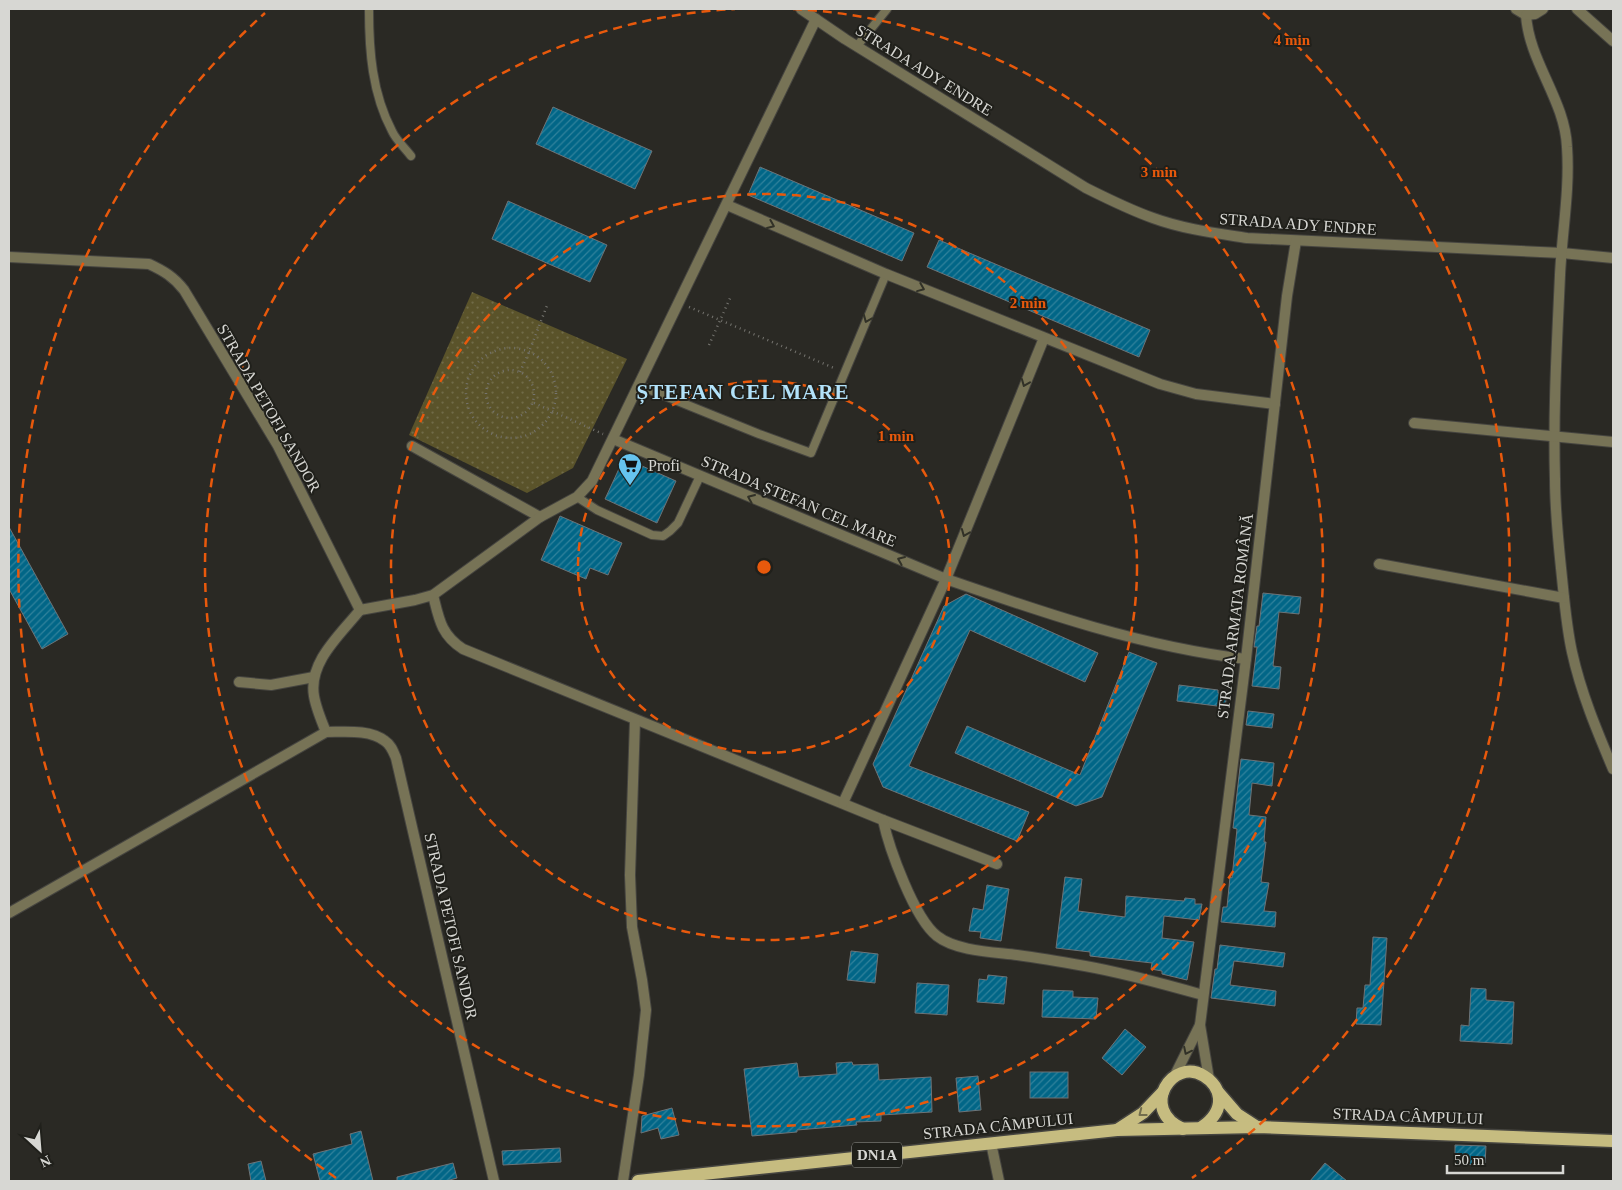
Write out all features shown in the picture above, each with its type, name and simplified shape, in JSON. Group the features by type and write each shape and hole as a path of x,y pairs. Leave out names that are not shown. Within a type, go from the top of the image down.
{"main road":[{"path":"1183,1129 1174,1125 1163,1110 1163,1092 1167,1083 1174,1077 1192,1072 1202,1074 1209,1079 1237,1114 1257,1126"},
{"path":"1202,1127 1215,1116 1219,1099 1217,1090"},
{"path":"1117,1130 1143,1113 1163,1092"},
{"name":"STRADA CÂMPULUI","path":"638,1181 1117,1130 1257,1126 1613,1140"}],"street":[{"name":"STRADA ADY ENDRE","path":"801,9 856,46 1086,188 1154,219 1200,231 1247,238 1562,253 1613,258"},
{"path":"1516,9 1526,15 1535,14 1543,9"},
{"path":"1577,9 1613,41"},
{"path":"1526,15 1527,30 1532,46 1558,107 1567,144 1568,172 1562,253 1554,437 1555,481 1564,598 1572,653 1581,688 1613,769"},
{"path":"326,732 316,708 313,694 314,677 322,657 360,610 433,595 540,517 577,497 592,480 816,19"},
{"path":"727,205 886,274 1160,384 1196,394 1275,404"},
{"name":"STRADA ARMATA ROMÂNĂ","path":"1174,1077 1200,1025 1246,659 1287,296 1296,241"},
{"name":"STRADA PETOFI SANDOR","path":"9,257 149,264 166,272 176,280 184,290 278,446 360,610"},
{"path":"843,803 946,579 1044,338"},
{"path":"1414,423 1613,442"},
{"name":"STRADA ȘTEFAN CEL MARE","path":"613,439 946,579 1030,608 1119,634 1200,653 1246,659"},
{"path":"412,446 540,517"},
{"path":"1380,564 1564,598"},
{"path":"433,595 440,623 446,635 463,649 883,820 997,864"},
{"path":"239,682 271,685 314,677"},
{"path":"623,1181 639,1075 646,1010 632,927 630,875 635,720"},
{"name":"STRADA PETOFI SANDOR","path":"9,913 326,732 352,731 373,735 385,740 392,748 396,758 494,1181"},
{"path":"883,820 887,838 915,904 927,926 938,937 960,946 1087,966 1204,995"},
{"path":"1200,1025 1209,1079"},
{"path":"991,1143 999,1181"}],"lane":[{"path":"369,9 372,70 382,107 392,132 411,156"},
{"path":"856,46 887,9"},
{"path":"638,385 811,453 886,274"},
{"path":"577,497 597,510 652,535 662,536 678,523 700,476"}],"path":[{"path":"709,344 730,296"},
{"path":"520,372 548,303"},
{"path":"679,303 845,372"},
{"path":"508,348 529,352 541,359 550,370 556,384 553,412 534,433 521,438 493,435 481,427 472,416 467,403 466,389 470,375 477,363 488,354 508,348"},
{"path":"512,370 520,372 531,381 535,396 534,403 523,416 507,419 492,411 488,404 486,388 496,374 512,370"},
{"path":"534,403 613,439"}],"shaded area":[{"path":"472,292 627,359 573,468 527,493 409,435"}],"building":[{"path":"553,107 652,151 635,189 536,144"},
{"path":"760,167 914,233 902,261 748,195"},
{"path":"508,201 607,245 590,282 492,239"},
{"path":"939,240 1150,330 1139,357 927,267"},
{"path":"624,458 676,481 657,523 605,499"},
{"path":"560,516 622,543 608,575 590,568 586,579 541,560"},
{"path":"9,527 68,634 42,649 9,589"},
{"path":"1263,593 1301,597 1299,614 1279,612 1273,666 1281,667 1279,689 1252,686 1257,647 1254,647"},
{"path":"966,594 1098,653 1085,682 970,630 909,766 1029,812 1017,841 883,787 873,764 944,606"},
{"path":"1129,652 1157,663 1102,797 1076,806 955,753 967,726 1080,775"},
{"path":"1179,685 1218,690 1218,693 1227,694 1225,707 1177,701"},
{"path":"1248,711 1274,714 1272,728 1246,725"},
{"path":"1241,759 1274,763 1272,786 1252,783 1249,815 1266,817 1264,842 1266,842 1261,882 1269,883 1264,911 1276,912 1275,927 1221,922 1223,907 1227,907 1230,877 1232,878 1237,829 1233,828"},
{"path":"1065,877 1082,879 1078,911 1125,917 1126,896 1184,901 1185,898 1195,899 1195,904 1202,904 1199,920 1164,916 1162,938 1194,942 1187,980 1162,974 1162,971 1151,969 1152,963 1090,956 1090,952 1056,948"},
{"path":"987,885 1009,889 1001,941 980,938 981,932 969,931 973,908 983,910"},
{"path":"1373,937 1387,938 1381,1025 1356,1024 1357,1008 1363,1008 1365,985 1370,985"},
{"path":"1220,945 1285,953 1283,967 1234,961 1230,985 1276,991 1275,1006 1211,998"},
{"path":"851,951 878,954 875,983 847,980"},
{"path":"988,975 1007,977 1004,1004 977,1002 979,979 987,980"},
{"path":"917,983 949,985 947,1015 915,1013"},
{"path":"1471,988 1486,989 1486,1000 1514,1002 1512,1044 1460,1041 1461,1025 1469,1026"},
{"path":"1043,990 1073,991 1073,997 1098,998 1096,1019 1042,1017"},
{"path":"1125,1029 1146,1047 1122,1075 1102,1058"},
{"path":"852,1062 853,1065 878,1064 879,1080 931,1077 932,1112 881,1115 881,1121 856,1122 857,1125 752,1136 744,1069 797,1063 799,1077 837,1074 836,1063"},
{"path":"1030,1072 1068,1072 1068,1098 1030,1098"},
{"path":"978,1076 981,1110 959,1112 956,1078"},
{"path":"672,1108 679,1135 661,1139 658,1128 641,1133 642,1116"},
{"path":"361,1131 373,1181 320,1181 313,1154 352,1144 350,1134"},
{"path":"1455,1145 1486,1146 1485,1165 1455,1164"},
{"path":"560,1148 561,1162 503,1165 502,1151"},
{"path":"261,1161 266,1181 251,1181 248,1164"},
{"path":"453,1163 457,1178 446,1181 397,1181 397,1177"},
{"path":"1325,1163 1347,1181 1310,1181"}],"place":[{"name":"Profi","path":"630,486"}],"district":[{"name":"ȘTEFAN CEL MARE","path":"743,392"}]}
